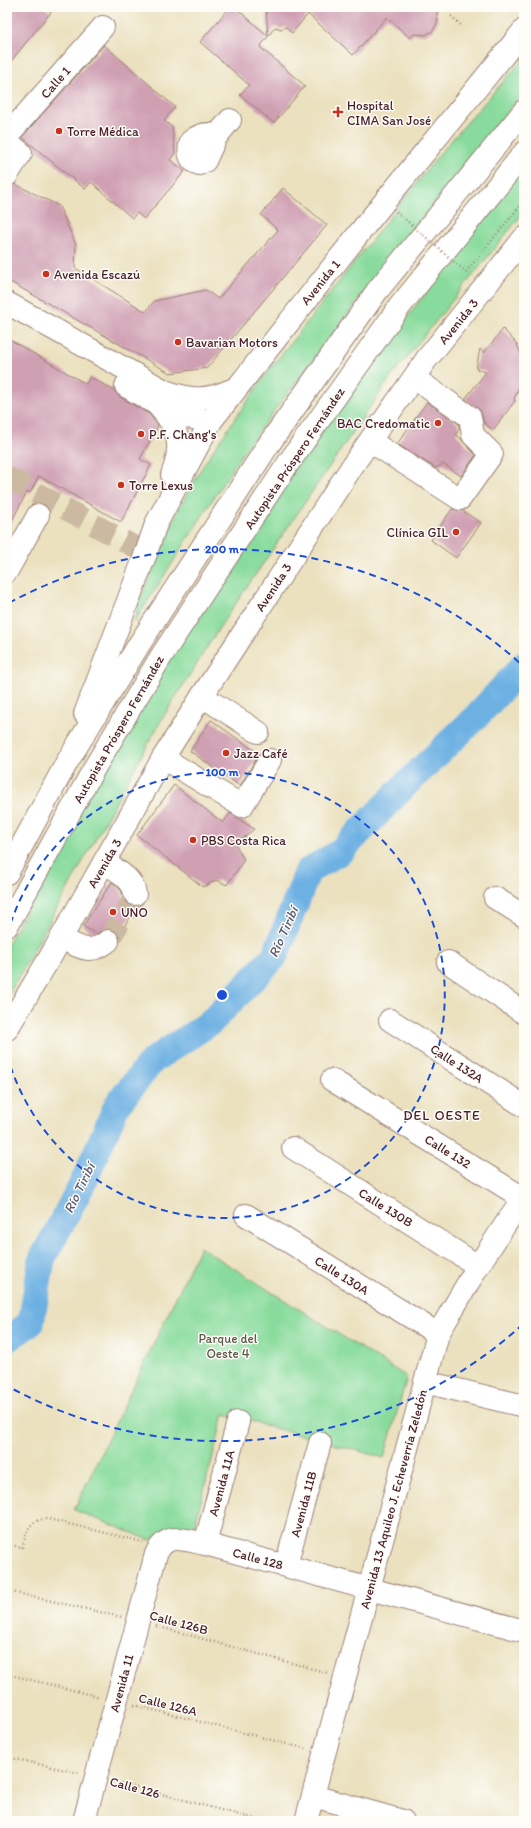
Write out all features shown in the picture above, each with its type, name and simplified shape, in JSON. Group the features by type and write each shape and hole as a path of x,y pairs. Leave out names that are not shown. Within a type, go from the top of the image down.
{"main road":[{"name":"Calle 1","path":"7,136 104,27"},
{"name":"Avenida 1","path":"67,762 156,524 211,421 234,389 524,30"},
{"name":"Autopista Próspero Fernández","path":"7,873 67,762 140,643 269,444 377,291 524,111"},
{"path":"216,136 230,120"},
{"path":"7,175 14,147"},
{"name":"Autopista Próspero Fernández","path":"7,926 96,765 162,655 289,462 400,306 524,153"},
{"name":"Avenida 3","path":"7,1029 163,758 202,696 370,441 426,360 524,238"},
{"path":"7,303 165,391 182,397 200,400 218,396 234,389"},
{"path":"7,316 156,404 182,416 211,421"},
{"path":"370,441 460,499 492,454 473,435 470,417 414,378"},
{"path":"156,404 169,417 175,427 178,447 178,459 156,524"},
{"path":"7,571 38,515"},
{"path":"202,696 258,732"},
{"path":"163,758 242,806 270,760"},
{"path":"104,862 124,876 132,884 135,894"},
{"path":"495,898 524,916"},
{"path":"56,946 87,949 99,948 108,941"},
{"path":"448,962 524,1013"},
{"name":"Calle 132A","path":"390,1020 524,1106"},
{"name":"Calle 132","path":"332,1080 523,1197"},
{"name":"Calle 130B","path":"293,1148 478,1266"},
{"name":"Avenida 13 Aquileo J. Echeverría Zeledón","path":"306,1821 438,1334 478,1266 523,1197"},
{"name":"Calle 130A","path":"246,1215 438,1334"},
{"path":"425,1382 524,1406"},
{"name":"Avenida 11A","path":"205,1544 238,1422"},
{"name":"Avenida 11B","path":"286,1565 320,1443"},
{"name":"Calle 128","path":"160,1546 164,1542 174,1538 205,1544 524,1631"},
{"name":"Avenida 11","path":"84,1821 156,1554 160,1546"},
{"path":"313,1796 403,1821"}],"path":[{"path":"451,16 462,26"},
{"path":"393,209 466,272 524,201"},
{"path":"7,1544 22,1548 28,1529 33,1522 39,1519 48,1519 160,1546"},
{"name":"Calle 126B","path":"7,1591 138,1621 345,1678"},
{"name":"Calle 126A","path":"7,1674 325,1754"},
{"name":"Calle 126","path":"7,1757 95,1776 262,1821"}],"green space":[{"path":"524,58 524,92 398,248 243,452 134,623 139,602 179,508 204,464 230,426 267,373 442,151"},
{"path":"524,166 524,212 390,378 221,625 162,719 7,998 7,945 139,704 324,425"},
{"name":"Parque del Oeste 4","path":"200,1247 407,1377 384,1458 224,1414 192,1535 166,1531 150,1540 74,1510"}],"building":[{"path":"7,7 44,7 51,12 7,66"},
{"path":"230,7 235,7 268,36 266,7 436,7 438,21 433,31 425,35 414,34 410,38 387,17 353,55 308,14 292,33 286,27 281,29 275,27 260,47 305,86 274,123 240,95 249,85 200,42"},
{"name":"Torre Médica","path":"104,45 175,107 164,121 172,127 175,153 170,160 185,171 144,219 137,213 132,218 91,182 85,189 22,137"},
{"name":"Avenida Escazú","path":"15,184 59,206 76,245 75,268 146,312 154,301 206,290 218,299 278,230 261,215 283,188 327,225 207,368 170,373 7,280 7,194 11,186"},
{"path":"503,329 517,344 523,360 522,380 514,399 515,401 493,430 484,423 480,410 465,399 486,372 476,369 480,349 484,353"},
{"path":"7,338 86,384 90,377 115,391 120,397 149,414 158,426 140,459 151,465 121,522 39,476 30,493 27,492 7,530"},
{"name":"BAC Credomatic","path":"427,402 459,424 459,429 456,434 476,455 461,476 443,464 436,468 397,444"},
{"name":"Clínica GIL","path":"452,509 463,511 481,523 456,558 431,540"},
{"name":"Jazz Café","path":"211,720 259,754 240,786 190,751"},
{"name":"PBS Costa Rica","path":"174,785 223,823 230,813 254,829 236,845 244,860 227,885 217,880 203,887 137,835"},
{"name":"UNO","path":"112,882 121,890 126,903 131,906 137,906 119,935 114,930 107,929 96,934 83,926"}],"waterway":[{"name":"Río Tiribí","path":"7,1339 31,1323 42,1259 83,1183 117,1105 153,1060 210,1023 275,956 308,871 340,852 406,784 475,718 524,665"}],"tunnel":[{"path":"7,477 146,553"},
{"path":"108,941 130,906 135,894"}],"place":[{"name":"Hospital CIMA San José","path":"338,112"},
{"name":"Torre Médica","path":"59,131"},
{"name":"Avenida Escazú","path":"46,274"},
{"name":"Bavarian Motors","path":"178,342"},
{"name":"BAC Credomatic","path":"438,423"},
{"name":"P.F. Chang's","path":"141,434"},
{"name":"Torre Lexus","path":"121,485"},
{"name":"Clínica GIL","path":"456,532"},
{"name":"Jazz Café","path":"226,753"},
{"name":"PBS Costa Rica","path":"193,840"},
{"name":"UNO","path":"113,912"}],"district":[{"name":"DEL OESTE","path":"442,1115"}]}
